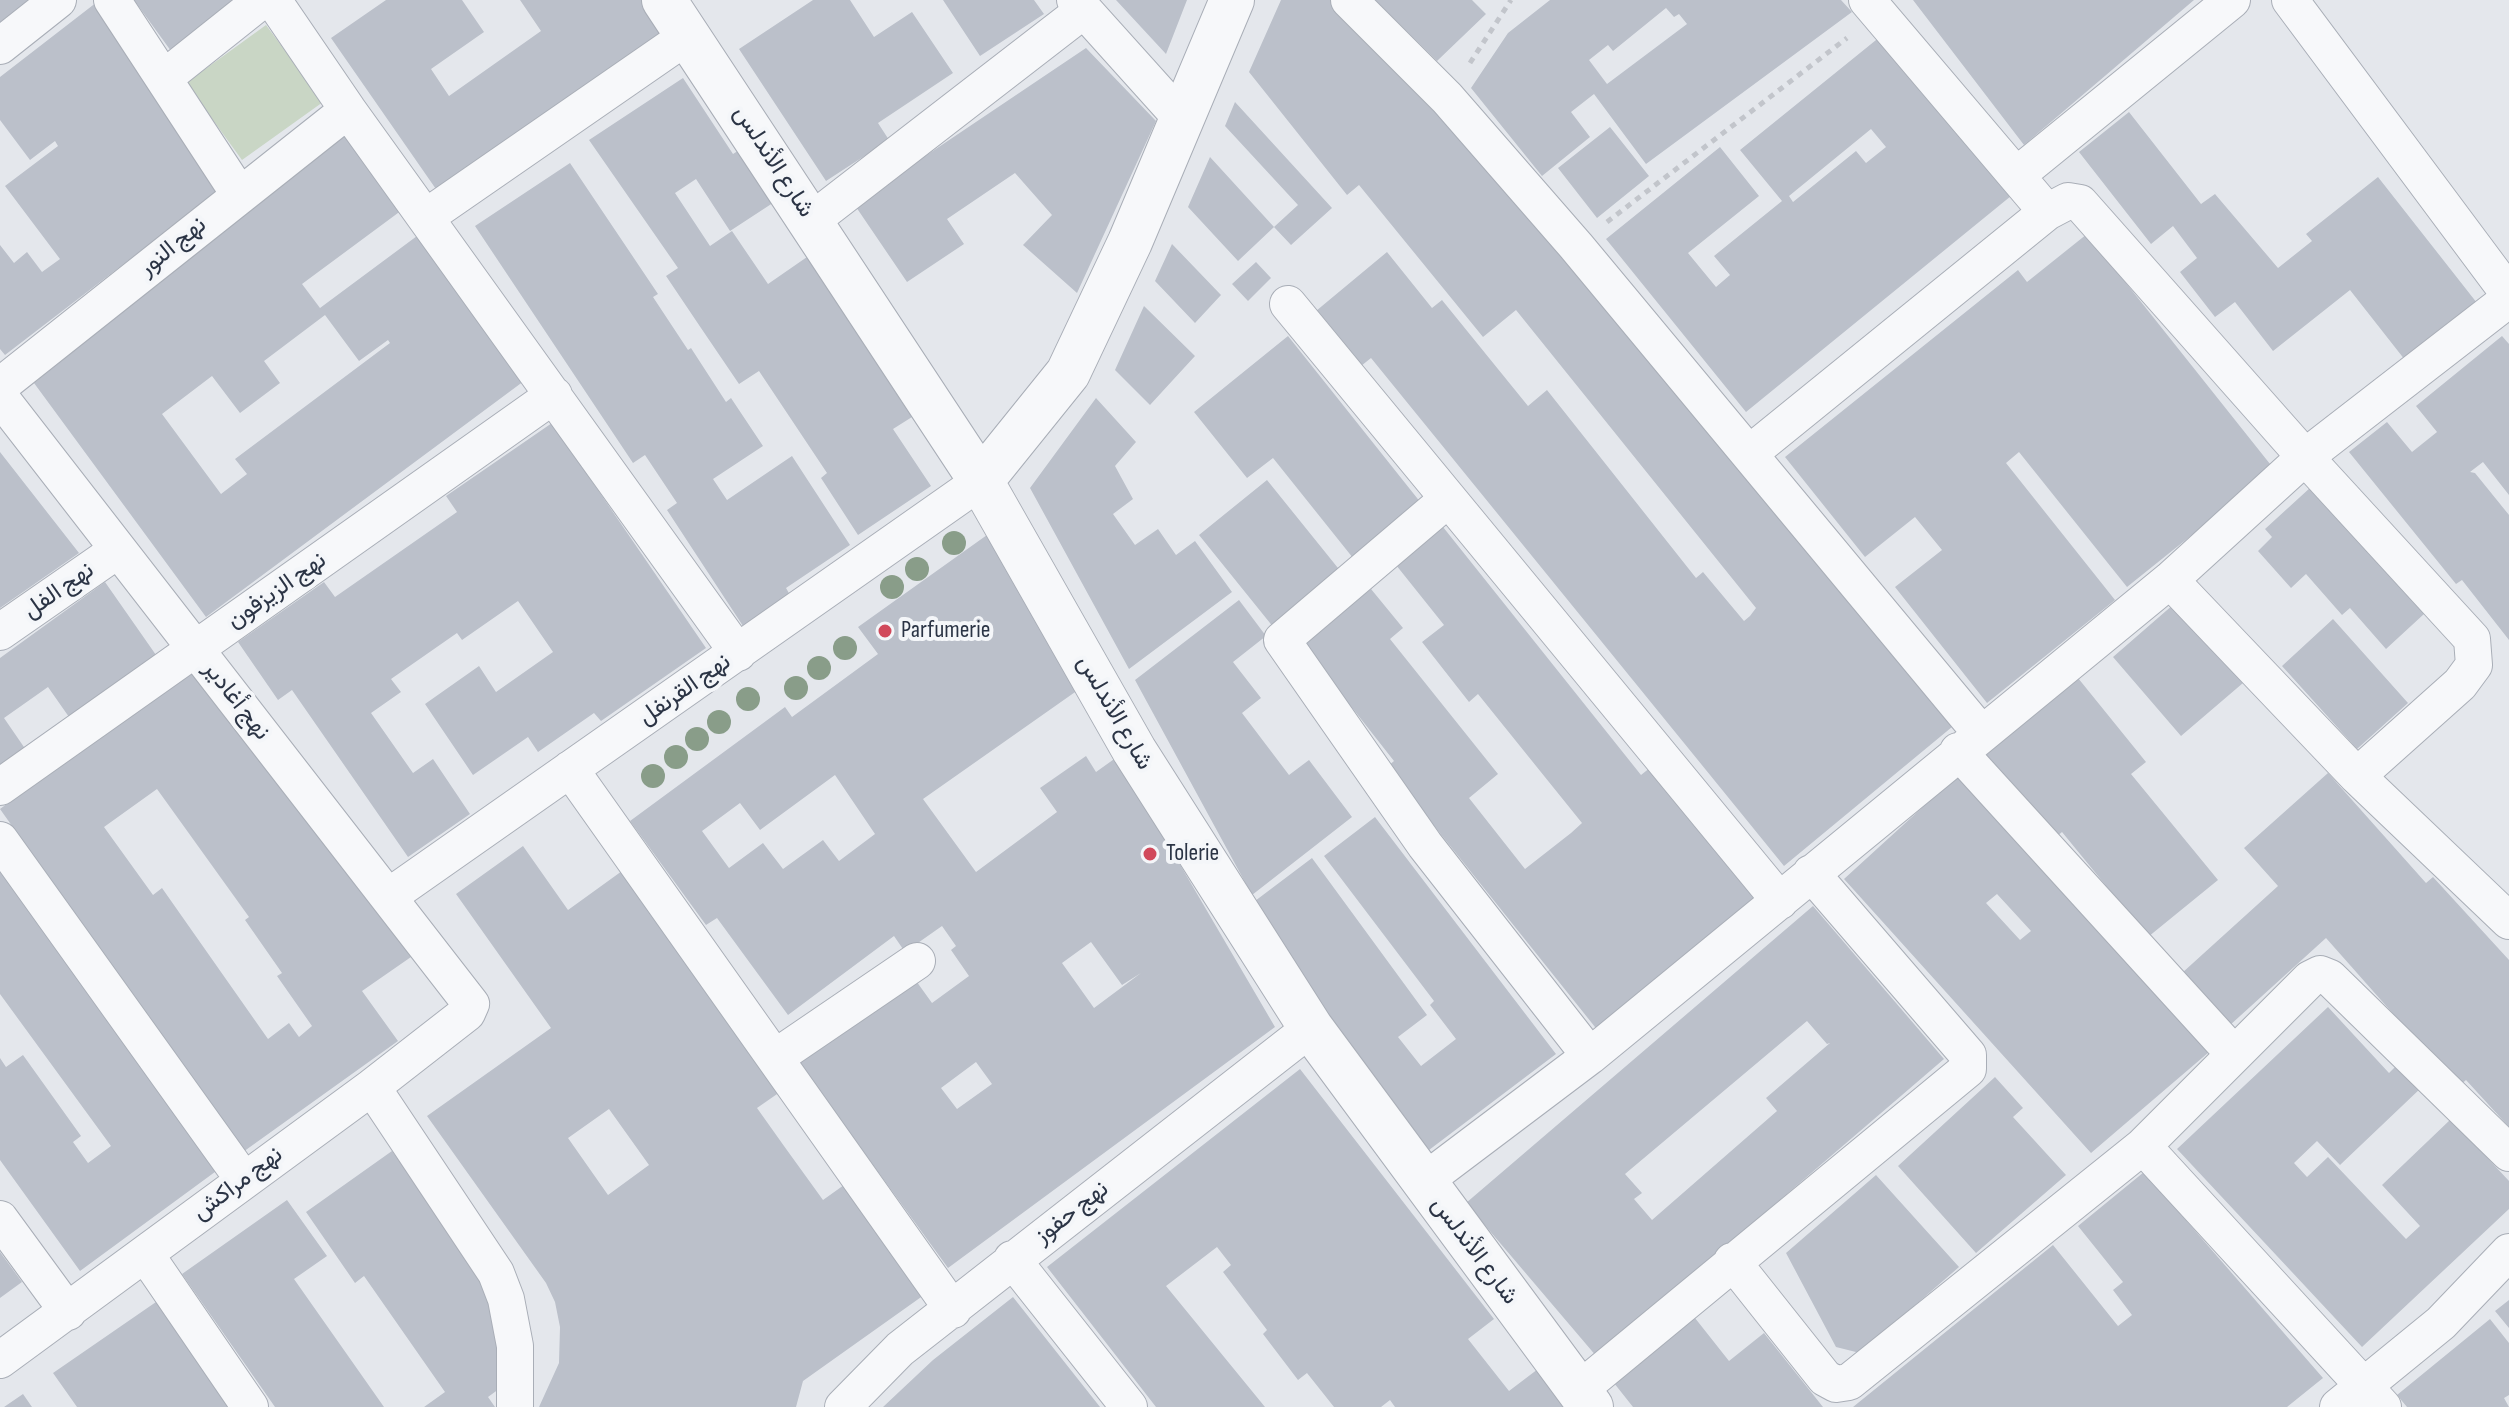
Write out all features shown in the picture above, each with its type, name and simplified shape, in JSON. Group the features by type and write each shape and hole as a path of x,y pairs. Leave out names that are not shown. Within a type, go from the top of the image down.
{"street":[{"path":"0,46 58,0"},
{"path":"112,0 239,194"},
{"path":"164,78 262,0"},
{"path":"273,0 348,110 738,653"},
{"name":"شارع الأندلس","path":"664,0 981,481 1134,750 1311,1028 1585,1398"},
{"path":"981,481 1068,373 1130,242 1232,0"},
{"path":"1349,0 1447,98 1750,453 1969,742 2234,1054"},
{"path":"2017,175 2232,0"},
{"path":"1423,1182 1590,1056 1780,901 1969,742 2170,580 2305,457 2509,296 2290,0"},
{"path":"811,221 1080,5 1182,119"},
{"path":"1873,7 2047,212"},
{"path":"426,217 689,35"},
{"name":"نهج النور","path":"0,386 348,110"},
{"path":"1750,453 2047,212 2068,201 2082,205 2305,457 2466,629 2475,650 2474,665 2460,684 2357,776"},
{"path":"1288,304 1780,901"},
{"name":"نهج الزيزفون","path":"0,787 554,395"},
{"name":"نهج أغادير","path":"0,397 471,1004"},
{"name":"نهج القرنفل","path":"388,897 981,481"},
{"path":"1448,499 1282,640 1425,845 1590,1056"},
{"name":"نهج الفل","path":"0,632 118,550"},
{"path":"2170,580 2357,776 2509,921"},
{"path":"570,769 953,1310"},
{"path":"0,840 243,1179"},
{"path":"1585,1398 1732,1261 1966,1073 1970,1065 1968,1055 1811,873"},
{"path":"776,1057 917,961"},
{"path":"1732,1261 1825,1378 1844,1384 1856,1379 2143,1146 2317,975 2328,976 2509,1153"},
{"name":"نهج مراكش","path":"0,1360 372,1087 467,1013 471,1004"},
{"name":"نهج حفوز","path":"843,1407 880,1366 953,1310 1012,1259 1311,1028"},
{"path":"372,1087 496,1273 506,1299 515,1346 515,1407"},
{"path":"2143,1146 2362,1400 2509,1252"},
{"path":"0,1219 68,1312"},
{"path":"146,1255 250,1407"},
{"path":"1012,1259 1129,1407"}],"path":[{"path":"1447,98 1511,0"},
{"path":"1576,246 1873,7"}],"green space":[{"path":"266,25 323,102 242,160 186,83"}],"building":[{"path":"0,0 32,0 0,23"},
{"path":"134,0 231,0 234,5 171,51"},
{"path":"386,0 462,0 484,32 431,69 449,96 541,31 520,0 644,0 669,35 438,192 331,38"},
{"path":"813,0 850,0 874,37 912,12 953,73 878,123 889,140 826,181 739,49"},
{"path":"943,0 1034,0 1044,14 980,56"},
{"path":"1116,0 1187,0 1166,54"},
{"path":"1281,0 1331,0 1378,46 1574,262 1952,727 1784,866 1371,358 1361,366 1316,311 1387,252 1432,308 1442,300 1528,406 1547,390 1696,578 1703,572 1744,621 1756,608 1516,310 1483,337 1359,185 1347,195 1249,72"},
{"path":"1375,0 1472,0 1486,14 1437,61"},
{"path":"1550,0 1841,0 1852,12 1646,164 1594,94 1571,112 1590,137 1542,176 1471,88 1508,33","holes":["1666,8 1674,17 1679,14 1687,24 1607,84 1589,60 1608,45 1613,51"]},
{"path":"1913,0 2194,0 2024,145"},
{"path":"97,2 220,190 5,355 0,349 0,245 14,263 27,252 42,272 60,259 5,186 58,146 55,141 30,160 0,120 0,77"},
{"path":"1881,36 2011,196 1746,412 1606,239 1720,147 1759,196 1688,253 1716,287 1730,275 1714,256 1782,201 1740,150","holes":["1871,129 1886,147 1866,163 1856,151 1793,202 1789,196"]},
{"path":"1086,48 1156,121 1077,293 1023,245 1052,215 1015,173 947,219 964,244 907,282 854,204"},
{"path":"683,78 733,154 747,145 782,197 730,231 696,179 675,193 710,246 732,231 768,284 807,257 912,417 893,429 931,486 858,535 821,478 827,473 759,371 739,384 666,276 678,268 589,140"},
{"path":"1235,102 1332,208 1291,245 1274,227 1298,205 1225,126"},
{"path":"2129,112 2201,204 2215,194 2278,268 2312,241 2306,234 2378,177 2477,303 2405,360 2350,290 2273,351 2235,302 2215,317 2180,272 2197,258 2173,226 2151,244 2079,152"},
{"path":"1610,127 1649,176 1597,218 1558,168"},
{"path":"346,134 402,210 302,284 320,308 417,236 524,381 206,617 34,383","holes":["325,315 359,361 388,340 390,343 235,459 247,474 221,494 162,414 212,376 240,413 280,383 264,361"]},
{"path":"1210,157 1274,227 1238,261 1188,207"},
{"path":"570,163 658,294 653,297 688,350 691,348 726,402 731,398 763,446 713,479 727,500 792,456 850,545 786,588 790,595 743,626 667,510 677,503 645,455 633,463 475,226"},
{"path":"2087,234 2274,469 2127,587 2019,452 2006,463 2115,600 1987,703 1895,587 1942,550 1915,517 1865,557 1785,457 2018,270 2027,282"},
{"path":"1172,244 1221,295 1195,323 1155,281"},
{"path":"1256,262 1271,278 1248,301 1232,284"},
{"path":"1144,306 1195,356 1150,405 1115,370"},
{"path":"1288,336 1421,503 1353,558 1273,458 1247,478 1194,412"},
{"path":"2502,336 2509,344 2509,495 2483,462 2470,472 2475,473 2509,515 2509,640 2462,580 2456,584 2349,452 2387,422 2412,452 2437,432 2416,406"},
{"path":"1096,398 1136,442 1115,466 1133,499 1113,514 1135,545 1158,529 1176,555 1195,541 1232,592 1129,669 1030,488"},
{"path":"552,423 706,648 601,721 594,713 538,752 528,737 473,775 425,704 479,666 496,692 553,652 518,601 462,640 457,633 391,679 401,692 371,713 413,773 433,759 470,814 408,857 292,690 278,700 238,642 324,582 335,597 457,512 446,496"},
{"path":"0,452 79,553 0,608"},
{"path":"1267,480 1342,573 1274,628 1199,535"},
{"path":"2311,487 2424,614 2386,649 2350,608 2342,615 2306,574 2291,588 2258,551 2272,537 2265,529"},
{"path":"1443,527 1641,775 1651,767 1759,902 1599,1032 1387,767 1394,761 1302,644 1371,589 1403,628 1390,639 1498,774 1469,798 1525,869 1571,833 1582,823 1478,694 1469,702 1422,642 1444,625 1396,565"},
{"path":"987,535 1078,690 923,799 976,872 1057,812 1040,788 1086,756 1096,772 1117,757 1275,1027 948,1268 799,1063 914,978 932,1003 969,976 951,950 956,946 942,926 905,952 894,936 788,1015 717,918 706,925 630,821 785,707 792,717 878,654 858,627","holes":["835,775 875,834 839,861 823,840 783,869 763,843 729,868 702,831 740,803 760,830","1091,942 1122,985 1141,973 1094,1008 1062,963","976,1062 992,1084 957,1109 941,1088"]},
{"path":"105,582 156,655 69,717 48,687 4,718 26,750 0,768 0,658"},
{"path":"1239,600 1266,636 1233,662 1261,698 1242,713 1289,775 1309,760 1352,817 1252,895 1135,680"},
{"path":"2174,604 2243,683 2181,736 2113,657"},
{"path":"2333,619 2408,703 2357,749 2282,666"},
{"path":"192,668 411,957 362,991 398,1041 243,1152 0,809","holes":["157,789 249,917 245,920 282,973 277,976 312,1026 299,1037 289,1023 268,1039 162,888 153,895 104,827"]},
{"path":"2078,678 2146,762 2131,774 2218,880 2148,937 2062,832 2049,843 1980,759"},
{"path":"2328,773 2426,883 2433,877 2509,960 2509,1127 2466,1080 2458,1087 2326,938 2229,1026 2182,973 2278,886 2244,848"},
{"path":"1959,774 2209,1052 2091,1153 1844,879","holes":["1997,894 2031,931 2020,940 1986,903"]},
{"path":"1375,817 1556,1054 1429,1150 1291,965 1255,901 1312,858 1427,1015 1398,1037 1421,1066 1456,1039 1430,1005 1434,1001 1324,856"},
{"path":"523,846 568,910 622,871 780,1092 757,1108 784,1146 823,1200 844,1185 924,1295 803,1381 796,1407 539,1407 559,1363 560,1327 555,1302 546,1283 427,1116 551,1028 456,894","holes":["609,1109 649,1165 608,1195 568,1138"]},
{"path":"0,871 219,1169 80,1271 0,1160 0,1058 6,1067 23,1055 81,1136 73,1142 88,1163 111,1146 0,994"},
{"path":"1813,906 1944,1059 1597,1357 1466,1203","holes":["1807,1021 1827,1044 1830,1043 1766,1098 1777,1111 1652,1220 1634,1199 1642,1193 1625,1174"]},
{"path":"2328,1007 2389,1073 2399,1063 2422,1087 2340,1165 2317,1141 2294,1163 2307,1177 2328,1157 2406,1239 2420,1226 2382,1185 2451,1119 2509,1181 2509,1209 2362,1347 2177,1149"},
{"path":"1300,1069 1494,1319 1468,1339 1509,1391 1538,1369 1567,1407 1395,1407 1390,1400 1381,1407 1334,1407 1307,1373 1298,1380 1263,1334 1267,1330 1223,1272 1231,1265 1217,1247 1166,1286 1265,1407 1156,1407 1047,1267"},
{"path":"1995,1077 2023,1108 2013,1117 2066,1175 1976,1253 1898,1166"},
{"path":"392,1151 481,1276 498,1333 503,1386 488,1397 495,1407 424,1407 445,1392 364,1276 355,1283 306,1212"},
{"path":"2144,1172 2323,1378 2287,1407 1853,1407 2053,1245 2118,1326 2132,1315 2113,1290 2123,1282 2078,1226"},
{"path":"1876,1175 1959,1267 1860,1353 1836,1347 1786,1253"},
{"path":"287,1200 327,1256 294,1279 384,1407 275,1407 182,1274"},
{"path":"0,1252 22,1282 0,1298"},
{"path":"1013,1297 1100,1407 883,1407 933,1360"},
{"path":"2509,1300 2509,1328 2495,1311"},
{"path":"156,1302 228,1407 77,1407 53,1373"},
{"path":"1695,1318 1729,1361 1764,1333 1823,1407 1633,1407 1614,1383"},
{"path":"2490,1319 2509,1343 2509,1395 2504,1398 2509,1407 2407,1407 2397,1395"},
{"path":"23,1394 32,1407 4,1407"}],"place":[{"name":"Parfumerie","path":"885,631"},
{"name":"Tolerie","path":"1150,854"}]}
